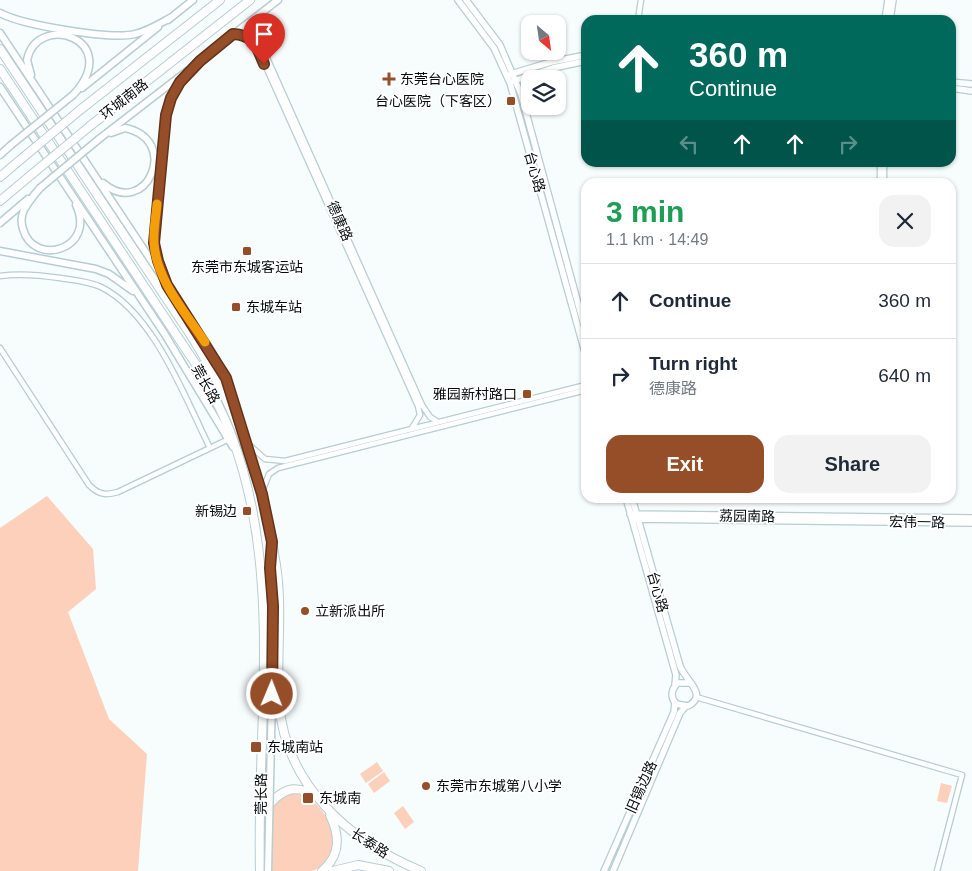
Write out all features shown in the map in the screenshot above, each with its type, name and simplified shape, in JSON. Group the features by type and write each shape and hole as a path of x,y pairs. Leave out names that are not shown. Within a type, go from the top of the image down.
{"highway":[{"name":"环城南路","path":"0,177 80,110 220,0"},
{"name":"环城南路","path":"0,201 90,126 250,0"},
{"name":"莞长路","path":"0,50 205,359 227,400 244,440 262,494 277,567 279,702 286,736 298,768 325,805"},
{"name":"莞长路","path":"0,69 201,372 224,416 238,454 256,533 262,586 264,664 260,871"},
{"path":"261,820 266,808 286,790 301,788 317,796"},
{"path":"322,871 330,864 338,849 336,829 325,805"},
{"name":"长泰路","path":"325,805 336,818 362,841 389,857 421,871"},
{"name":"长泰路","path":"333,871 358,865 389,871"}],"main road":[{"path":"0,153 193,0"},
{"path":"0,223 99,139 278,0"},
{"name":"台心路","path":"458,0 494,48 510,75"},
{"name":"台心路","path":"466,0 500,45 513,82 581,316"},
{"path":"886,15 888,0"},
{"path":"891,15 893,0"},
{"path":"0,13 25,22 119,36 136,34 170,18"},
{"path":"0,33 167,285 226,378 237,409 244,440"},
{"path":"38,89 28,65 31,50 45,37 64,34 82,44 91,61 84,82 73,95"},
{"path":"510,75 581,55"},
{"path":"167,285 158,261 154,243 166,115 175,90 200,61"},
{"path":"513,82 539,72 581,62"},
{"name":"台心路","path":"513,82 581,337"},
{"path":"956,82 972,84"},
{"path":"0,87 143,302 198,387 238,454"},
{"path":"956,88 972,90"},
{"path":"0,95 13,107"},
{"path":"91,169 107,186 125,193 142,186 154,171 153,152 147,141 137,132 120,129 99,139"},
{"path":"40,188 23,211 22,228 33,244 39,248 53,251 72,242 81,230 78,210 67,186"},
{"path":"0,251 96,269 109,274 128,286 143,302"},
{"name":"台心路","path":"628,503 680,666 685,678 690,683"},
{"name":"台心路","path":"633,503 634,517 676,675 675,685"},
{"name":"荔园南路","path":"634,517 863,519"},
{"name":"宏伟一路","path":"863,519 972,518"},
{"name":"宏伟一路","path":"863,519 972,523"},
{"name":"莞长路","path":"268,871 273,652 270,568 272,542"},
{"path":"682,682 690,683 696,689 696,697 692,704 686,706 675,702 672,693 675,685 682,682"},
{"name":"旧锡边路","path":"604,871 674,712 675,702"},
{"name":"旧锡边路","path":"613,871 680,713 686,706"}],"street":[{"path":"639,15 641,0"},
{"name":"德康路","path":"259,15 256,26 259,40 422,404 430,417 438,422"},
{"name":"德康路","path":"233,34 249,37 254,42 265,66 418,406 420,415 412,428"},
{"path":"0,276 17,274 86,282 101,287 129,307 139,317 161,352 210,448"},
{"path":"0,348 88,485 95,492 103,495 118,492 229,440"},
{"path":"244,440 265,459 285,461 581,386"},
{"path":"262,494 269,474 278,468 581,391"},
{"path":"696,697 962,775 937,871"}],"shaded area":[{"path":"47,496 93,549 96,589 68,612 109,719 147,754 138,871 0,871 0,528"},
{"path":"377,762 383,771 366,783 360,774"},
{"path":"384,772 390,781 374,793 368,784"},
{"path":"941,783 952,786 947,803 937,801"},
{"path":"294,791 303,791 324,813 333,829 334,847 326,862 311,871 264,871 262,841 264,817 275,802"},
{"path":"403,806 414,822 405,829 394,813"}],"slow traffic":[{"path":"157,204 154,243 158,261 167,285 205,342"}],"place":[{"name":"东莞台心医院","path":"389,79"},
{"name":"台心医院（下客区）","path":"511,101"},
{"name":"东莞市东城客运站","path":"247,251"},
{"name":"东城车站","path":"236,307"},
{"name":"雅园新村路口","path":"527,394"},
{"name":"新锡边","path":"247,511"},
{"name":"立新派出所","path":"305,611"},
{"name":"东城南站","path":"256,747"},
{"name":"东莞市东城第八小学","path":"426,786"},
{"name":"东城南","path":"308,798"}],"route":[{"path":"264,64 254,42 249,37 233,34 200,61 175,90 166,115 154,243 155,252 167,285 208,346 226,378 262,494 272,542 270,568 273,606 272,694"}]}
